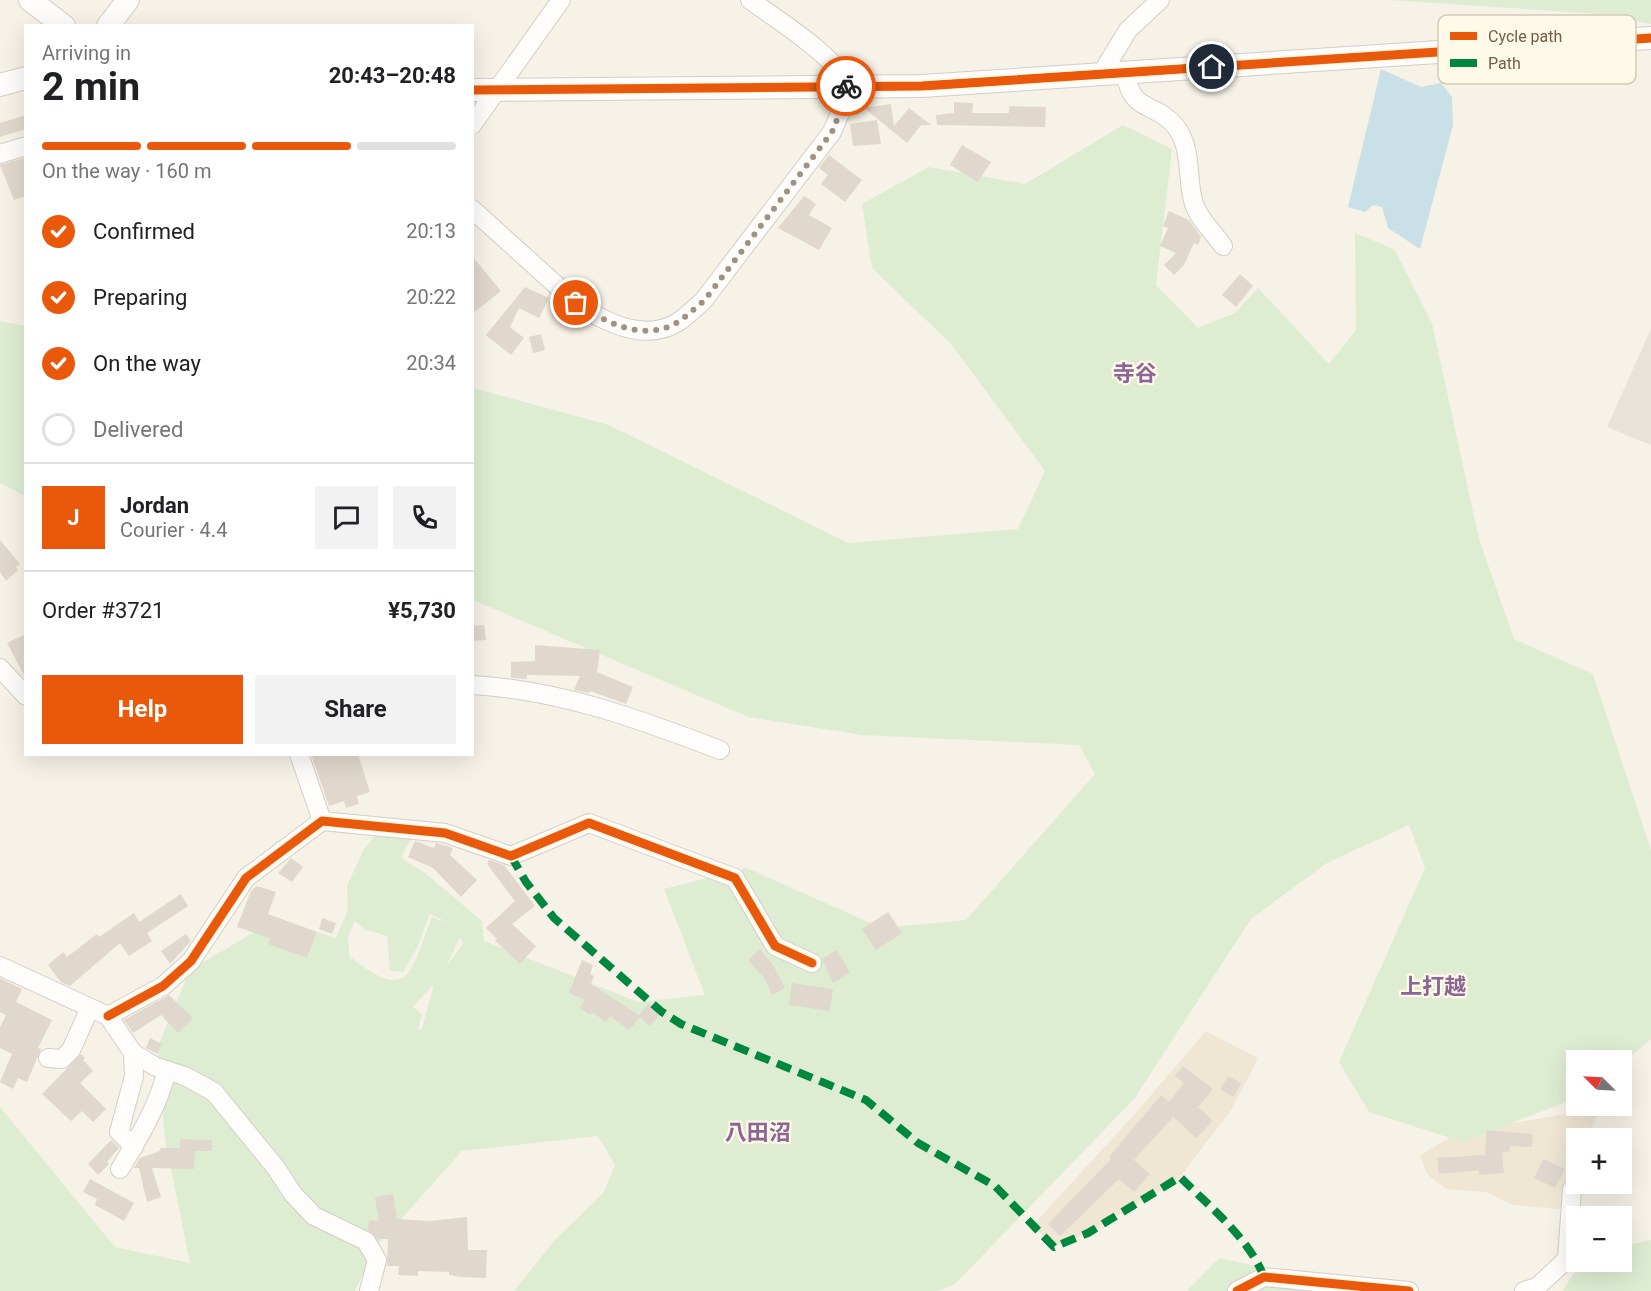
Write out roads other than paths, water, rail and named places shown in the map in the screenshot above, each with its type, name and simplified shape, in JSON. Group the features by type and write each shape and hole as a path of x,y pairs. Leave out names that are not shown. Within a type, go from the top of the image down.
{"street":[{"path":"30,0 61,24"},
{"path":"110,24 128,0"},
{"path":"474,122 561,0"},
{"path":"474,211 576,303 592,314 617,326 657,331 677,323 704,301 832,132 843,105 846,85 837,68 750,0"},
{"path":"1102,73 1128,30 1160,0"},
{"path":"1636,39 1651,38"},
{"path":"474,90 922,86 1086,77 1102,73 1438,52"},
{"path":"1125,72 1128,90 1138,102 1159,113 1175,127 1184,141 1195,208 1223,246"},
{"path":"0,85 24,79"},
{"path":"0,154 24,147"},
{"path":"0,668 24,694"},
{"path":"474,685 573,699 632,716 720,750"},
{"path":"300,756 321,821"},
{"path":"108,1016 163,986 191,961 246,878 321,821 446,833 511,856 589,823 735,878 775,946 812,963"},
{"path":"0,966 108,1016 133,1053 156,1067 184,1076 214,1092 276,1168 293,1194 314,1216 366,1241 377,1260 369,1291"},
{"path":"48,1058 62,1059 71,1050 90,1008"},
{"path":"133,1053 134,1076 119,1132 134,1147"},
{"path":"120,1169 153,1111 167,1070"},
{"path":"1524,1291 1537,1287 1567,1259 1572,1194"},
{"path":"1237,1291 1264,1277 1409,1291"}],"water":[{"path":"1381,69 1421,87 1442,84 1452,97 1453,125 1420,249 1388,228 1382,207 1373,205 1365,212 1348,207"}],"district":[{"name":"寺谷","path":"1135,373"},
{"name":"上打越","path":"1433,986"},
{"name":"八田沼","path":"758,1132"}]}
